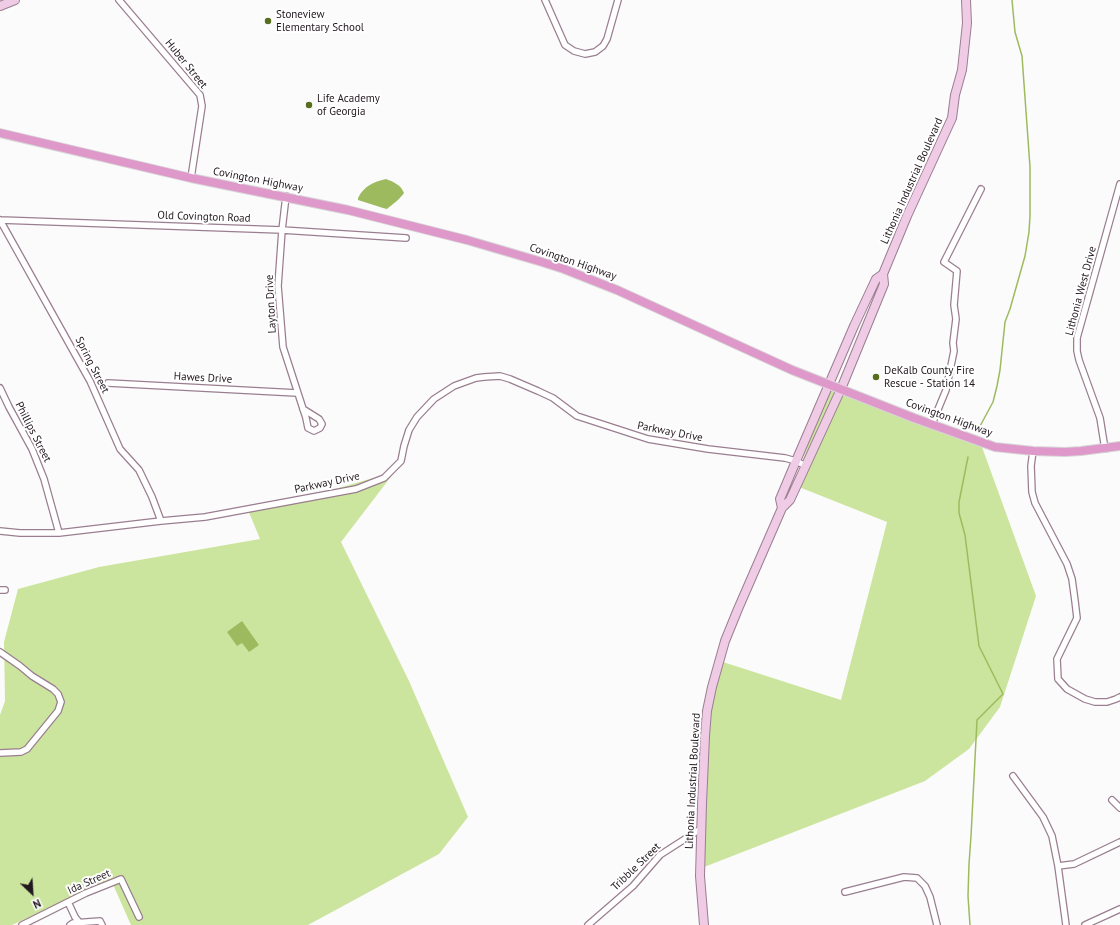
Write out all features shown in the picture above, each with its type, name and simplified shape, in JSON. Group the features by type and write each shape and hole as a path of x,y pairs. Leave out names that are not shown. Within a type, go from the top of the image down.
{"main road":[{"path":"0,6 16,0"},
{"name":"Lithonia Industrial Boulevard","path":"704,925 700,876 705,738 707,711 725,641 767,540 782,508 790,500 841,389 884,284 883,274 907,216 952,118 955,95 962,70 967,23 966,0"},
{"name":"Covington Highway","path":"0,133 191,178 286,196 348,210 467,240 564,269 617,290 792,370 995,447 1033,451 1065,452 1105,449 1120,446"},
{"name":"Lithonia Industrial Boulevard","path":"782,508 780,499 854,326 876,279 883,274"}],"street":[{"name":"Huber Street","path":"119,0 200,95 202,106 191,178"},
{"path":"545,0 564,45 574,51 585,54 595,52 603,46 607,39 618,0"},
{"name":"Lithonia West Drive","path":"1105,449 1100,418 1079,360 1076,338 1120,184"},
{"path":"932,424 946,390 954,351 953,343 956,319 954,305 957,271 944,262 981,189"},
{"name":"Layton Drive","path":"286,196 278,286 283,347 302,409"},
{"name":"Old Covington Road","path":"0,220 282,230 406,238"},
{"name":"Spring Street","path":"0,220 90,381 120,449 139,470 152,497 161,521"},
{"name":"Parkway Drive","path":"0,531 20,533 59,533 205,517 356,489 384,478 401,461 409,430 417,416 428,404 440,394 454,386 476,378 484,377 500,376 510,379 553,398 577,416 648,440 796,461 806,466"},
{"name":"Hawes Drive","path":"108,383 297,393"},
{"name":"Phillips Street","path":"0,388 32,449 44,479 59,533"},
{"path":"1033,451 1031,466 1032,492 1035,503 1067,564 1072,579 1077,618 1057,659 1058,679 1066,689 1085,699 1096,702 1107,702 1120,697"},
{"path":"0,652 32,676 53,689 58,694 61,702 58,711 27,749 21,752 0,754"},
{"path":"1013,776 1043,817 1052,836 1058,866 1066,925"},
{"path":"1112,800 1120,808"},
{"name":"Tribble Street","path":"588,925 633,886 660,855 702,828"},
{"path":"1058,866 1074,864 1120,842"},
{"path":"845,892 904,877 917,878 925,886 930,897 937,925"},
{"name":"Ida Street","path":"22,925 68,902 121,879 139,917"},
{"path":"68,902 79,922"},
{"path":"1085,925 1120,909"},
{"path":"70,925 79,922 100,921 102,925"}],"shaded area":[{"path":"386,179 399,186 404,193 387,209 358,200 363,190 373,183"},
{"path":"829,385 912,417 978,436 1036,596 1000,707 969,749 925,781 699,869 705,723 723,662 841,700 887,522 794,485"},
{"path":"393,474 341,542 409,681 468,817 439,854 308,925 131,925 111,880 12,925 0,925 0,715 5,701 4,642 18,589 99,567 260,539 248,510 274,507 373,478"},
{"path":"242,621 259,645 249,652 242,643 237,646 227,632"}],"waterway":[{"path":"979,428 993,402 1000,370 1005,322 1025,256 1029,232 1030,167 1022,56 1015,32 1012,0"},
{"path":"968,457 959,502 959,513 965,535 979,646 1003,694 977,720 969,864 968,896 970,925"}],"place":[{"name":"Stoneview Elementary School","path":"268,21"},
{"name":"Life Academy of Georgia","path":"309,105"},
{"name":"DeKalb County Fire Rescue - Station 14","path":"876,377"}]}
